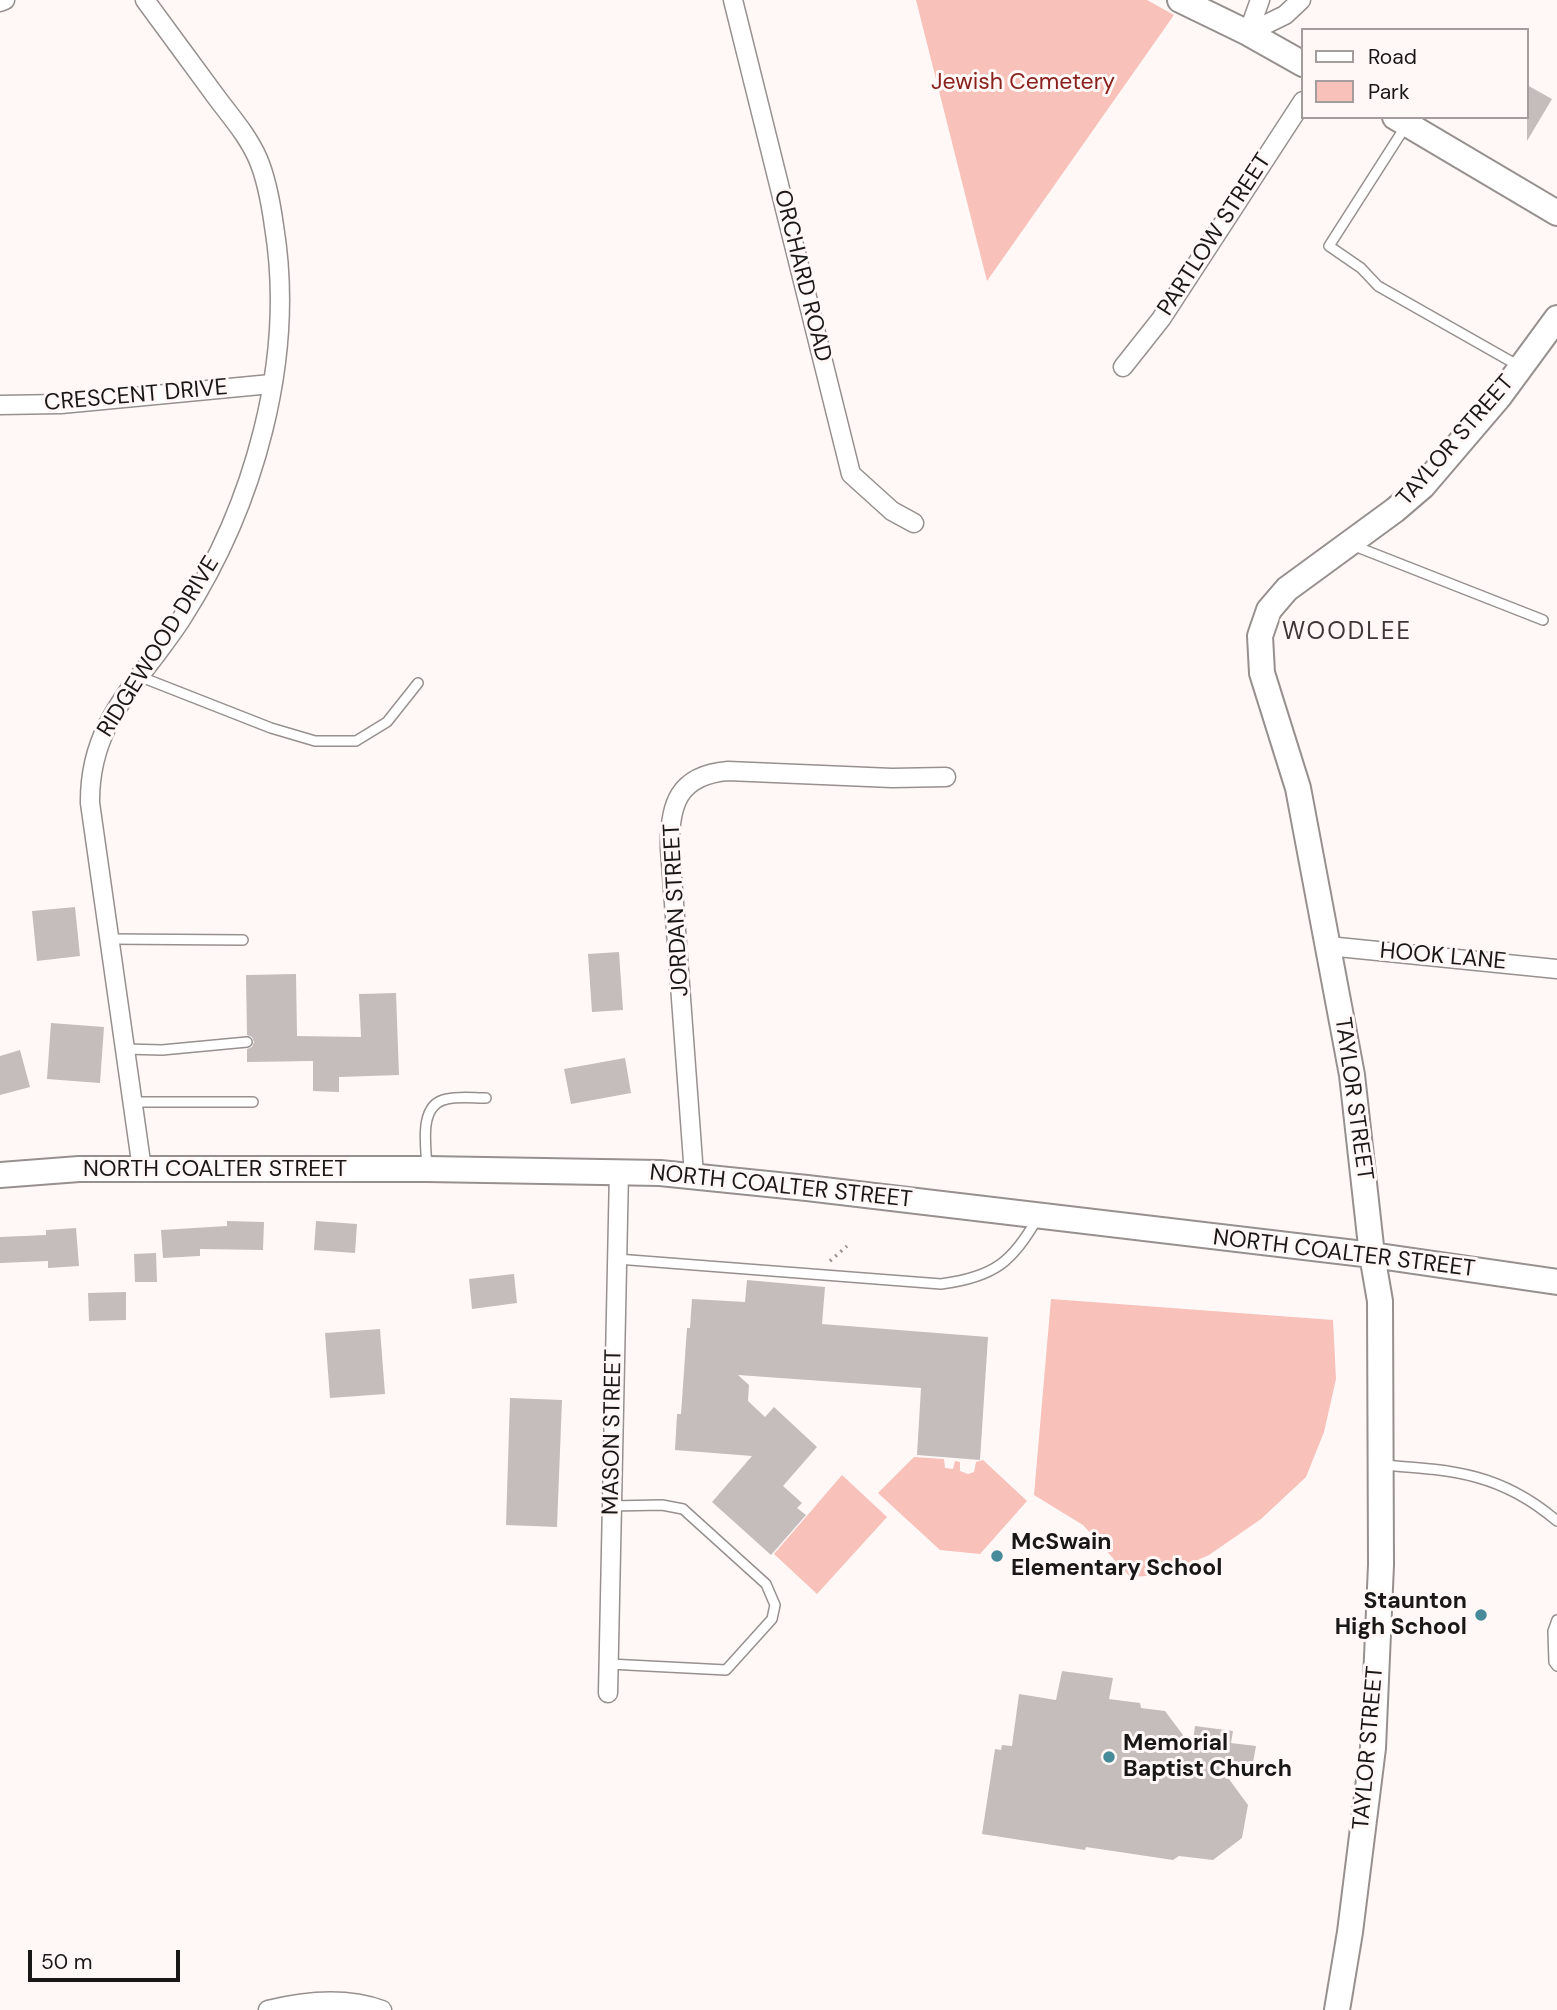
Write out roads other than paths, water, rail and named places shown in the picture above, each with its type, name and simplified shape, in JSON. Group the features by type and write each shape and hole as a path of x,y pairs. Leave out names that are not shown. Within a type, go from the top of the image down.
{"street":[{"path":"0,2 5,0"},
{"name":"RIDGEWOOD DRIVE","path":"142,1169 90,803 90,776 97,745 106,725 203,586 229,531 253,463 271,384 277,347 279,259 267,189 259,161 246,136 145,0"},
{"name":"ORCHARD ROAD","path":"733,0 851,474 892,511 914,523"},
{"path":"1180,0 1302,63"},
{"path":"1248,33 1260,0"},
{"path":"1248,33 1285,15 1301,0"},
{"name":"PARTLOW STREET","path":"1124,367 1161,319 1302,102"},
{"path":"1401,121 1557,213"},
{"name":"TAYLOR STREET","path":"1337,2010 1350,1932 1373,1748 1381,1565 1380,1301 1372,1255 1352,1075 1298,788 1262,673 1259,643 1263,624 1278,598 1303,576 1350,544 1423,486 1499,397 1557,318"},
{"name":"CRESCENT DRIVE","path":"0,405 61,404 271,384"},
{"name":"JORDAN STREET","path":"694,1175 670,849 670,822 677,800 692,782 710,772 946,778"},
{"name":"HOOK LANE","path":"1328,946 1557,969"},
{"name":"NORTH COALTER STREET","path":"0,1175 79,1169 427,1169 619,1171 694,1175 1372,1255 1557,1282"},
{"name":"MASON STREET","path":"608,1693 619,1171"},
{"path":"268,2010 291,2004 346,2002 382,2010"}],"lane":[{"path":"1401,121 1329,246 1361,268 1378,286 1521,367"},
{"path":"1350,544 1543,620"},
{"path":"141,677 271,728 315,741 356,741 387,722 418,683"},
{"path":"109,939 243,940"},
{"path":"125,1049 162,1050 247,1042"},
{"path":"427,1169 426,1116 433,1106 444,1099 486,1098"},
{"path":"132,1102 253,1102"},
{"path":"617,1259 941,1284 972,1278 1006,1261 1023,1245 1039,1216"},
{"path":"1381,1465 1449,1471 1496,1482 1520,1494 1557,1521"},
{"path":"609,1664 726,1671 772,1619 775,1605 766,1584 683,1508 662,1505 610,1506"},
{"path":"1557,1620 1553,1631 1554,1662 1557,1666"}],"place":[{"name":"McSwain Elementary School","path":"997,1556"},
{"name":"Staunton High School","path":"1481,1615"},
{"name":"Memorial Baptist Church","path":"1109,1757"}],"district":[{"name":"WOODLEE","path":"1347,633"}],"park label":[{"name":"Jewish Cemetery","path":"1023,83"}]}
